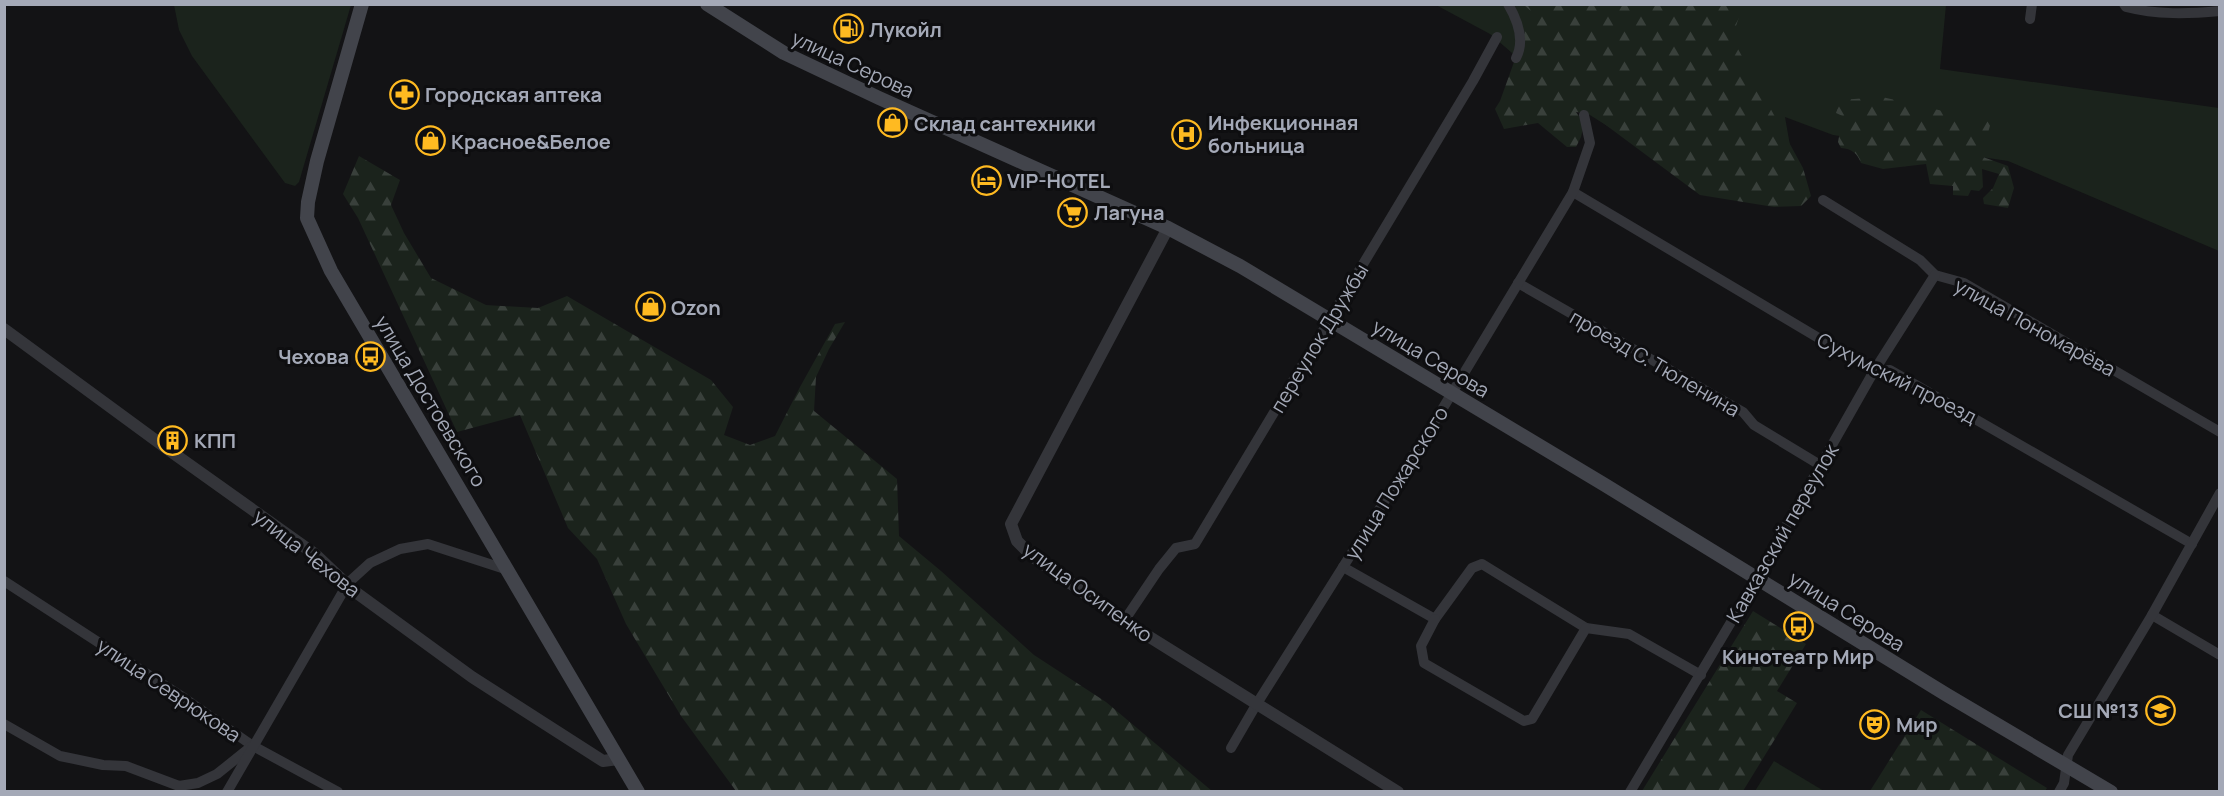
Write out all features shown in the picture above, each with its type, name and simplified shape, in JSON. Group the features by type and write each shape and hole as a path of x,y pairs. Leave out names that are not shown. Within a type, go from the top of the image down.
{"main road":[{"name":"улица Достоевского","path":"362,4 317,161 307,218 331,271 638,792"},
{"name":"улица Серова","path":"707,4 784,53 1168,228 1240,266 2111,792"}],"street":[{"path":"1508,4 1520,29 1519,52 1516,58"},
{"path":"2030,19 2032,4"},
{"path":"2124,4 2126,7 2146,12 2193,14 2220,11"},
{"name":"переулок Дружбы","path":"1124,621 1176,548 1195,544 1473,81 1497,37"},
{"name":"улица Пожарского","path":"1231,748 1452,393 1573,192 1590,143 1584,115"},
{"name":"Сухумский проезд","path":"1573,192 1874,371 1890,370 2192,544"},
{"name":"улица Пономарёва","path":"1823,200 1920,260 1935,275 1964,283 2220,432"},
{"name":"улица Осипенко","path":"1168,228 1011,524 1017,541 1032,556 1124,621 1398,792"},
{"name":"Кавказский переулок","path":"1630,792 1701,675 1874,371 1935,275"},
{"name":"проезд С. Тюленина","path":"1518,283 1743,412 1754,425 1820,465"},
{"name":"улица Чехова","path":"4,328 316,555 354,591 472,677 603,761 618,759"},
{"path":"2059,792 2064,783 2068,755 2152,615 2220,493"},
{"path":"227,792 348,583 370,563 400,549 428,543 509,570"},
{"path":"1586,628 1532,719 1524,721 1424,663 1421,646 1435,619 1472,568 1482,564 1586,628 1629,634 1701,675"},
{"path":"1343,567 1435,619"},
{"name":"улица Севрюкова","path":"4,581 184,698 253,746 338,792"},
{"path":"2152,615 2220,655"},
{"path":"4,724 60,756 104,765 126,766 179,786 198,783 217,774 253,746"}],"green space":[{"path":"174,5 351,5 299,182 295,186 285,183 192,56 179,30"},
{"path":"1436,5 1946,5 1940,69 2219,108 2219,251 2008,161 1833,135 1785,117 1799,196 1708,189 1569,102 1490,34"},
{"path":"1524,5 1743,5 1732,38 1803,168 1811,196 1801,206 1774,207 1700,195 1591,114 1576,112 1584,124 1576,147 1567,147 1538,123 1504,129 1495,109 1500,101 1532,12"},
{"path":"1882,97 1991,122 1986,140 1981,142 1983,157 2008,166 2014,188 2008,208 1984,204 1983,198 1993,188 1999,174 1982,169 1983,187 1979,191 1971,190 1968,196 1953,195 1953,186 1930,184 1926,164 1883,169 1861,163 1854,152 1841,148 1838,142 1841,126 1847,118 1836,113 1840,100"},
{"path":"359,156 400,180 391,205 404,233 431,278 486,305 538,308 567,296 711,380 733,407 724,435 750,445 775,436 835,324 845,322 816,377 814,411 897,479 899,536 1034,655 1106,702 1212,791 736,791 681,716 626,624 597,559 568,528 520,415 457,432 358,218 343,194"},
{"path":"1753,611 1806,644 1777,691 1797,703 1743,791 1642,791"},
{"path":"1921,710 2047,788 2045,791 1870,791"},
{"path":"1774,761 1824,791 1755,791"}],"place":[{"name":"Лукойл","path":"848,29"},
{"name":"Городская аптека","path":"404,94"},
{"name":"Склад сантехники","path":"893,123"},
{"name":"Инфекционная больница","path":"1187,134"},
{"name":"Красное&Белое","path":"430,141"},
{"name":"VIP-HOTEL","path":"986,180"},
{"name":"Лагуна","path":"1073,212"},
{"name":"Ozon","path":"650,307"},
{"name":"Чехова","path":"370,356"},
{"name":"КПП","path":"173,440"},
{"name":"Кинотеатр Мир","path":"1798,626"},
{"name":"СШ №13","path":"2160,710"},
{"name":"Мир","path":"1875,724"}]}
